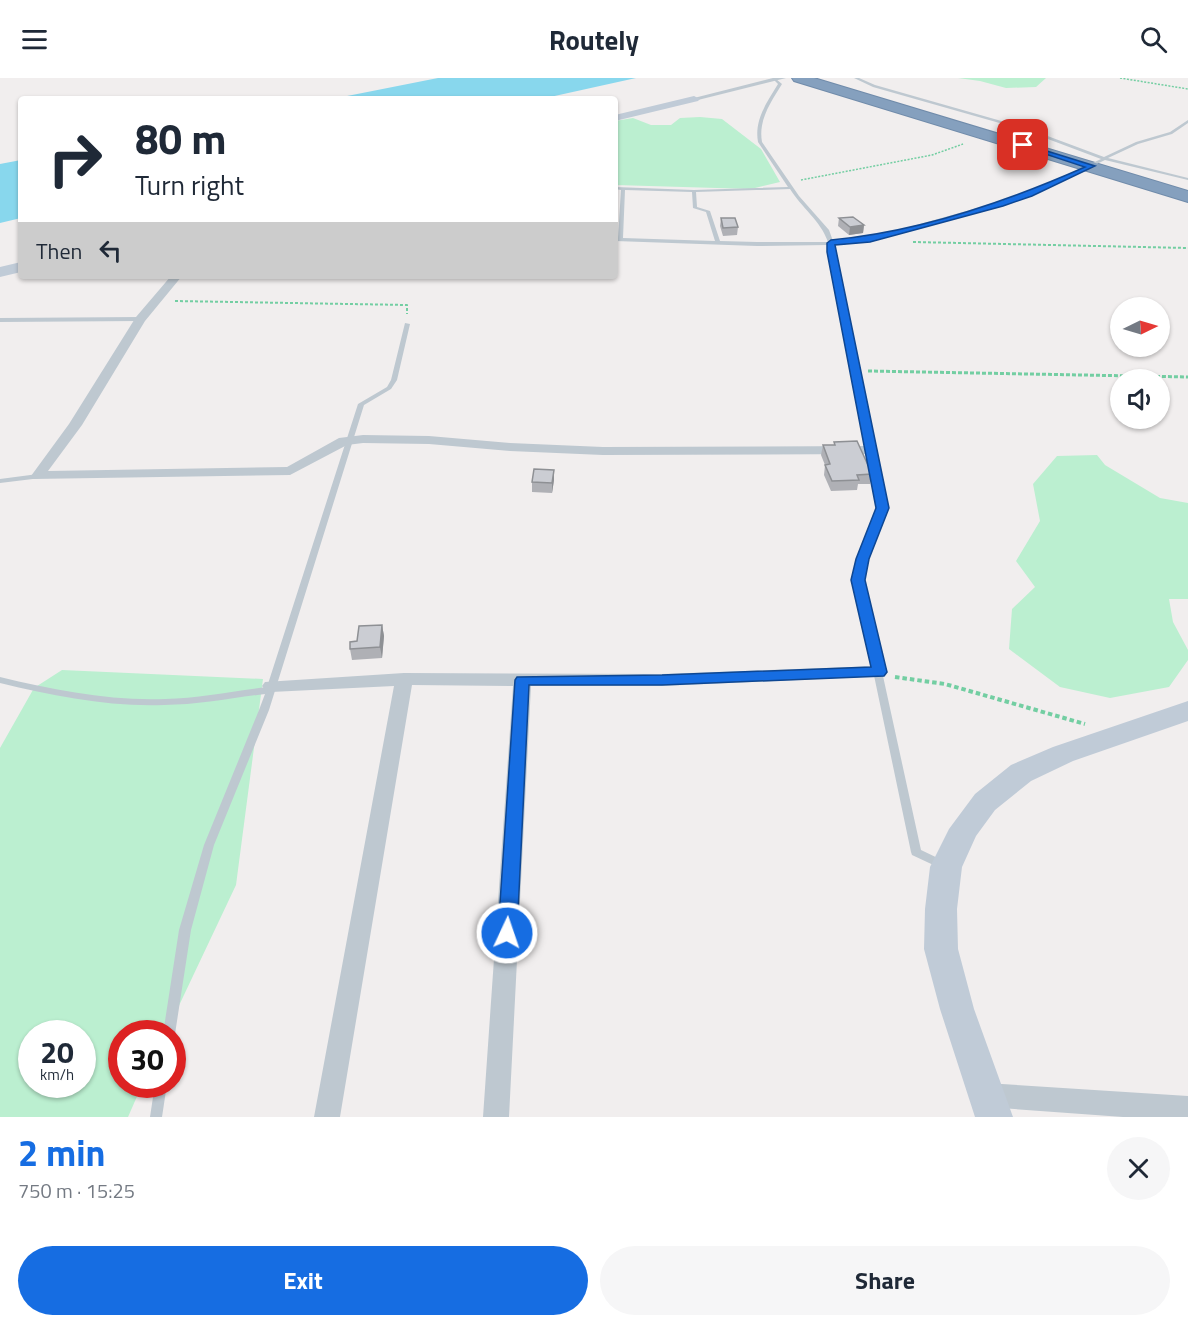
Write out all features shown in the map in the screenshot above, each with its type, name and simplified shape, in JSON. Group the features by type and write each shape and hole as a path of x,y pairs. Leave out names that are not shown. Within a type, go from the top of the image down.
{"highway":[{"path":"799,78 1098,162 1188,197"},
{"path":"814,78 1188,191"}],"street":[{"path":"618,117 779,79"},
{"path":"0,272 18,268"},
{"path":"38,476 75,424 140,319 174,279"},
{"path":"38,476 290,471 344,441 351,440 408,439 603,451 871,450"},
{"path":"270,688 405,679 662,680 880,675"},
{"path":"327,1117 405,679"},
{"path":"496,1117 522,680"},
{"path":"1188,711 1063,754 1021,773 985,802 964,829 946,867 941,909 941,949 957,1009 990,1106 1188,1109"}],"lane":[{"path":"856,78 874,86 1025,129 1098,162 1188,179"},
{"path":"779,79 780,84 766,108 758,136 788,185 827,231 831,243 882,508 862,559 858,580 916,852 946,867"},
{"path":"623,190 618,239 831,243 870,239 1000,205 1029,195 1137,143 1171,133 1188,121"},
{"path":"618,189 694,191 788,185"},
{"path":"694,191 695,208 708,211 718,242"},
{"path":"0,320 140,319"},
{"path":"171,1020 185,930 206,856 270,688 351,440 360,404 389,388 394,380 408,330 407,324"},
{"path":"0,481 38,476"},
{"path":"0,680 61,694 131,702 186,701 270,688"},
{"path":"156,1117 159,1098"}],"path":[{"path":"1120,78 1188,89"},
{"path":"788,185 932,155 965,143"},
{"path":"910,242 1188,248"},
{"path":"157,300 245,304 407,305 407,324"},
{"path":"855,370 1188,377"},
{"path":"880,675 916,678 953,685 1029,709 1124,734"}],"green space":[{"path":"958,78 1046,78 1036,87 1006,88"},
{"path":"633,118 651,125 671,125 680,118 722,119 761,149 780,182 751,189 618,185 618,120"},
{"path":"1097,455 1105,465 1160,498 1188,503 1188,599 1169,599 1173,622 1188,650 1188,660 1169,687 1110,698 1060,687 1009,649 1012,609 1035,587 1016,561 1040,521 1033,484 1057,456"},
{"path":"62,670 263,679 236,885 172,1020 108,1020 108,1098 136,1098 128,1117 0,1117 0,748 34,688"}],"water":[{"path":"438,78 636,78 555,96 347,96"},
{"path":"18,161 18,219 0,223 0,164"}],"building":[{"path":"853,217 864,225 850,227 839,218"},
{"path":"721,218 735,218 738,227 723,228"},
{"path":"857,441 872,474 857,475 859,480 832,481 825,465 830,464 823,445"},
{"path":"534,469 554,470 552,483 532,482"},
{"path":"382,625 380,647 350,649 350,642 357,641 359,626"}],"route":[{"path":"507,933 522,680 662,680 879,672 858,580 862,559 882,508 831,243 870,239 1000,205 1029,195 1092,166 1023,145"}]}
